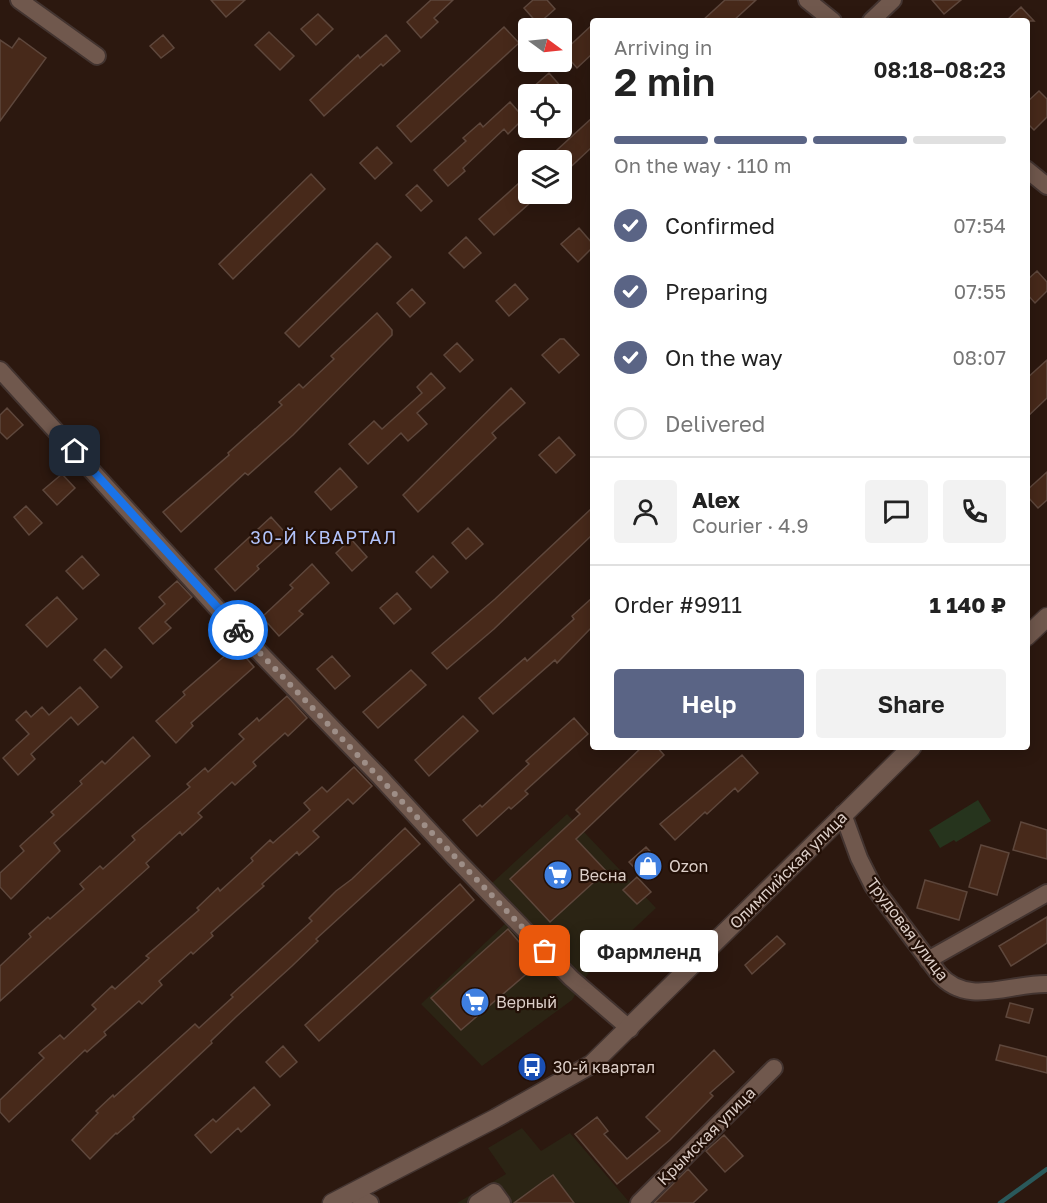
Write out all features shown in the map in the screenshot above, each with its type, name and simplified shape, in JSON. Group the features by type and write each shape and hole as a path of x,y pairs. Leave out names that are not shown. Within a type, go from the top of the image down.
{"street":[{"path":"19,0 97,56"},
{"path":"807,0 829,18"},
{"path":"874,18 893,0"},
{"path":"1030,172 1047,186"},
{"path":"0,370 227,619 454,857 571,978 630,1029"},
{"path":"1030,633 1047,617"},
{"name":"Олимпийская улица","path":"332,1203 496,1118 592,1064 630,1029 909,750"},
{"name":"Трудовая улица","path":"843,814 859,858 873,886 928,960 949,984 969,993 1047,984"},
{"path":"928,960 1047,893"},
{"name":"Крымская улица","path":"639,1203 774,1068"},
{"path":"477,1203 494,1191 502,1203"},
{"path":"351,1193 370,1203"}],"shaded area":[{"path":"567,814 656,908 591,969 572,1000 482,1066 421,1004 507,922 480,894"},
{"path":"522,1128 541,1151 570,1133 630,1203 457,1203 506,1174 488,1148"}],"green space":[{"path":"978,800 991,821 956,842 954,840 940,848 929,830"}],"building":[{"path":"211,0 245,0 226,17"},
{"path":"431,0 453,0 434,18 438,22 421,38 407,22"},
{"path":"533,0 547,0 555,9 545,18 533,18 524,8"},
{"path":"725,0 756,0 736,18 705,18"},
{"path":"932,0 961,0 944,14"},
{"path":"1021,7 1034,21 1030,21 1030,18 1009,18"},
{"path":"318,14 333,29 316,45 301,29"},
{"path":"504,27 518,42 411,142 397,126"},
{"path":"590,27 590,56 577,68 572,62 572,44"},
{"path":"269,32 294,56 280,70 255,45"},
{"path":"163,35 174,48 161,58 150,46"},
{"path":"386,35 400,51 383,66 381,64 324,116 310,100 358,55 360,58"},
{"path":"19,38 46,58 0,121 0,40 12,48"},
{"path":"549,73 559,84 537,84"},
{"path":"1039,91 1047,99 1047,117 1034,130 1030,126 1030,99"},
{"path":"510,102 518,111 518,124 508,134 504,129 463,168 465,171 448,186 434,170 466,141 463,138 480,123 483,127"},
{"path":"590,120 590,149 572,166 572,150 557,150"},
{"path":"377,147 392,163 375,179 360,163"},
{"path":"311,174 325,189 233,279 219,264"},
{"path":"518,184 518,204 529,204 494,235 479,219"},
{"path":"417,185 432,201 421,211 406,195"},
{"path":"579,228 590,241 590,250 578,262 561,244"},
{"path":"466,237 481,253 464,268 449,253"},
{"path":"377,243 391,257 299,347 285,333"},
{"path":"1037,271 1047,282 1047,291 1035,303 1030,297 1030,277"},
{"path":"515,284 528,299 509,316 496,301"},
{"path":"412,289 425,303 410,317 397,303"},
{"path":"377,313 392,330 392,335 293,435 248,475 245,473 181,532 163,512 229,455 228,453 282,405 279,402 299,384 303,388 334,359 331,356"},
{"path":"560,339 564,339 579,355 559,373 542,355"},
{"path":"457,343 473,360 460,372 444,355"},
{"path":"1047,360 1047,398 1030,414 1030,375"},
{"path":"431,373 445,388 417,413 427,424 408,441 401,433 368,464 349,444 374,421 382,429 422,393 417,387"},
{"path":"511,388 525,403 492,433 496,438 418,512 403,495"},
{"path":"7,408 23,425 7,439 0,432 0,415"},
{"path":"559,437 575,455 556,473 539,455"},
{"path":"340,468 357,487 331,510 315,492"},
{"path":"1047,472 1047,500 1038,508 1030,499 1030,487"},
{"path":"62,474 75,488 57,505 43,490"},
{"path":"26,506 42,523 29,535 14,517"},
{"path":"590,510 590,537 494,629 447,669 432,653 495,599"},
{"path":"271,517 289,537 257,566 259,569 235,591 215,569"},
{"path":"468,528 483,544 466,559 452,543"},
{"path":"351,539 367,557 352,571 336,553"},
{"path":"82,556 99,575 83,589 66,571"},
{"path":"433,556 448,572 431,588 416,572"},
{"path":"312,564 329,583 299,611 303,614 279,636 262,617 293,588 290,585"},
{"path":"177,581 192,597 165,622 171,628 153,644 139,628 165,604 159,597"},
{"path":"397,593 411,609 394,624 380,608"},
{"path":"57,597 77,619 47,647 26,625"},
{"path":"590,600 590,629 557,663 555,660 493,714 479,698 525,658 527,661 574,619 572,616"},
{"path":"236,646 254,667 191,723 193,726 176,743 156,721 185,695 183,692"},
{"path":"105,649 122,667 111,678 94,660"},
{"path":"332,656 350,676 335,689 317,669"},
{"path":"411,670 426,685 378,728 363,712"},
{"path":"80,687 98,707 78,725 71,717 31,754 35,759 18,775 3,758 29,734 16,720 26,711 31,717 42,707 49,715"},
{"path":"287,696 307,718 288,736 285,733 253,762 256,766 235,785 232,782 198,813 202,817 182,835 180,832 146,863 149,867 0,1001 0,966 31,937 29,934 84,889 80,884 100,866 103,869 135,840 132,836 190,787 187,784 205,768 208,772 244,739 239,734 257,718 259,721"},
{"path":"463,716 478,731 429,776 415,760"},
{"path":"574,718 588,734 525,791 528,794 511,809 509,807 477,836 463,820 480,805 482,807 529,764 526,761"},
{"path":"133,737 150,756 54,843 60,851 11,899 0,887 0,873 24,851 20,846 54,815 51,812 82,784 80,781 102,761 105,764"},
{"name":"Весна","path":"639,750 660,750 664,755 576,839 606,871 550,922 510,879 580,814 576,810"},
{"path":"742,755 758,773 738,792 735,788 707,814 705,812 675,840 660,824"},
{"path":"354,767 372,786 353,804 348,799 313,831 319,837 299,855 297,852 262,884 264,886 211,933 213,936 159,981 162,985 142,1004 139,1001 104,1032 106,1035 87,1052 85,1050 9,1122 0,1112 0,1100 44,1058 39,1053 60,1035 64,1039 96,1009 92,1005 112,986 115,989 149,958 146,956 199,910 197,908 218,888 220,891 253,861 251,858 270,840 273,843 310,810 304,803 322,787 327,792"},
{"path":"1021,822 1047,830 1047,859 1013,850"},
{"path":"405,828 420,844 316,939 318,941 90,1159 72,1140 98,1113 96,1111 195,1024 199,1028 233,997 231,995 312,921 309,918 336,891 352,879"},
{"path":"981,845 1009,853 997,895 969,887"},
{"path":"646,847 660,862 644,878 629,862"},
{"path":"637,877 651,892 637,904 623,890"},
{"path":"925,880 967,892 959,920 917,908"},
{"path":"460,884 474,900 319,1041 305,1025"},
{"path":"1047,917 1047,943 1011,966 999,946"},
{"path":"508,929 538,964 461,1030 431,998"},
{"path":"777,936 785,944 752,974 745,965"},
{"path":"1010,1003 1033,1009 1029,1023 1006,1017"},
{"path":"1000,1045 1047,1057 1047,1073 996,1060"},
{"path":"283,1046 297,1062 280,1077 266,1062"},
{"path":"714,1050 734,1072 710,1093 713,1096 670,1140 617,1184 575,1134 597,1117 608,1131 604,1134 627,1159 660,1131 646,1117"},
{"path":"254,1087 270,1105 241,1132 238,1128 211,1153 195,1135 213,1119 216,1122"},
{"path":"724,1135 743,1156 725,1172 706,1151"},
{"path":"688,1169 707,1190 693,1203 654,1203"},
{"path":"553,1175 574,1203 514,1203 544,1181"}],"waterway":[{"path":"1000,1203 1047,1169"}],"way so far":[{"path":"238,630 545,951"}],"place":[{"name":"Ozon","path":"648,866"},
{"name":"Весна","path":"558,875"},
{"name":"Фармленд","path":"545,951"},
{"name":"Верный","path":"475,1002"},
{"name":"30-й квартал","path":"532,1067"}],"district":[{"name":"30-Й КВАРТАЛ","path":"324,538"}],"route":[{"path":"75,451 238,630"}]}
